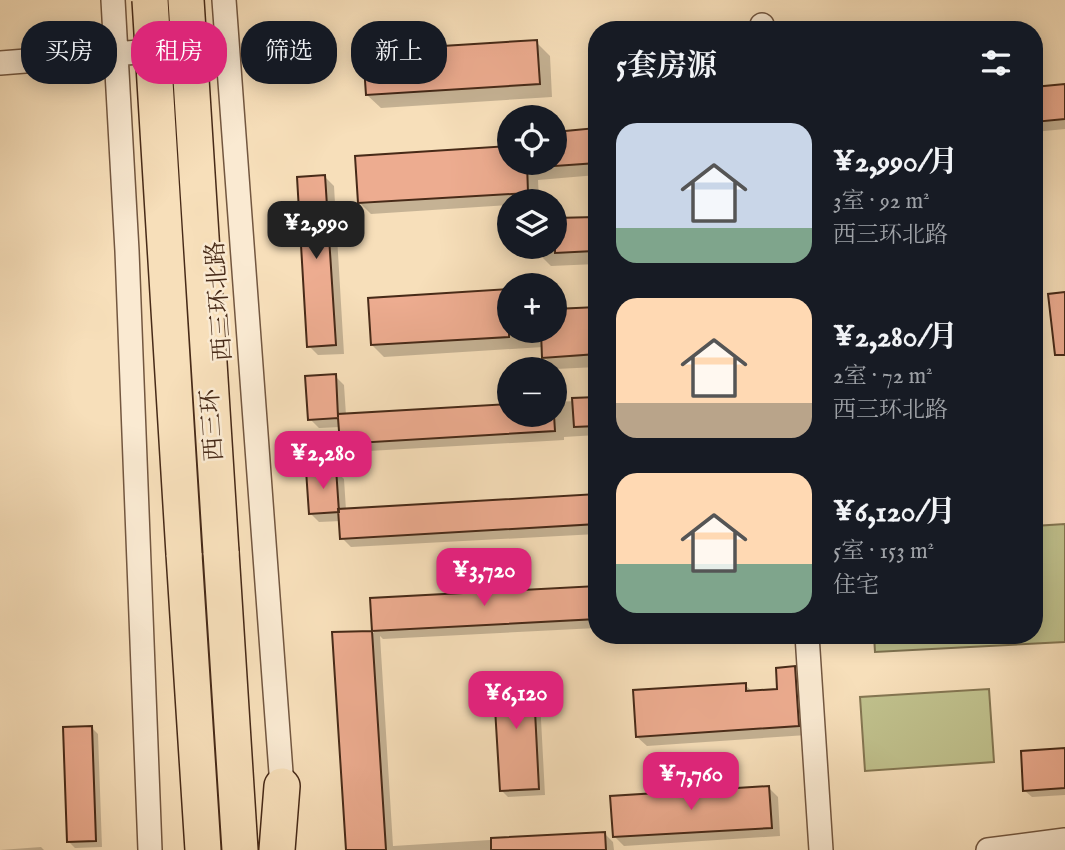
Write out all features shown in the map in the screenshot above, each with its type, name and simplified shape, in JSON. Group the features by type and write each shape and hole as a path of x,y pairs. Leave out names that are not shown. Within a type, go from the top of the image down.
{"highway":[{"name":"西三环","path":"150,0 203,850"},
{"name":"西三环","path":"186,0 240,850"},
{"path":"277,850 282,786"}],"street":[{"path":"113,0 114,21"},
{"name":"西三环北路","path":"224,0 225,21"},
{"name":"西三环北路","path":"227,44 287,850"},
{"path":"0,63 21,61"},
{"path":"117,84 128,279 150,850"},
{"path":"808,644 821,850"},
{"path":"989,850 1065,840"}],"green space":[{"path":"1065,524 1065,642 1043,643 1043,525"},
{"path":"875,644 1027,644 875,652"},
{"path":"989,689 994,762 865,771 860,697"}],"building":[{"path":"537,40 540,84 366,95 365,84 447,84 447,46"},
{"path":"1065,84 1065,119 1043,121 1043,86"},
{"path":"588,129 588,164 567,165 567,131"},
{"path":"497,147 497,175 527,175 528,189 497,189 497,195 358,203 355,156"},
{"path":"325,175 336,345 307,347 297,177"},
{"path":"588,217 588,251 567,252 567,218"},
{"path":"497,290 497,338 371,345 368,298"},
{"path":"1065,292 1065,355 1055,355 1048,294"},
{"path":"588,307 588,355 542,357 541,343 567,343 567,308"},
{"path":"336,374 338,417 338,414 497,405 497,427 555,427 555,431 340,444 338,418 308,420 305,376"},
{"path":"588,397 588,426 574,427 572,398"},
{"path":"336,468 339,512 309,514 306,470"},
{"path":"588,495 588,525 340,539 338,509"},
{"path":"588,586 588,619 372,631 370,598"},
{"path":"372,631 386,850 346,850 332,632"},
{"path":"795,666 799,726 636,737 633,690 746,683 746,691 777,689 776,668"},
{"path":"533,672 539,789 500,791 493,675"},
{"path":"92,726 96,841 67,842 63,727"},
{"path":"1065,748 1065,788 1023,791 1021,751"},
{"path":"769,786 772,828 613,837 610,796"},
{"path":"605,832 606,850 491,850 491,838"}]}
